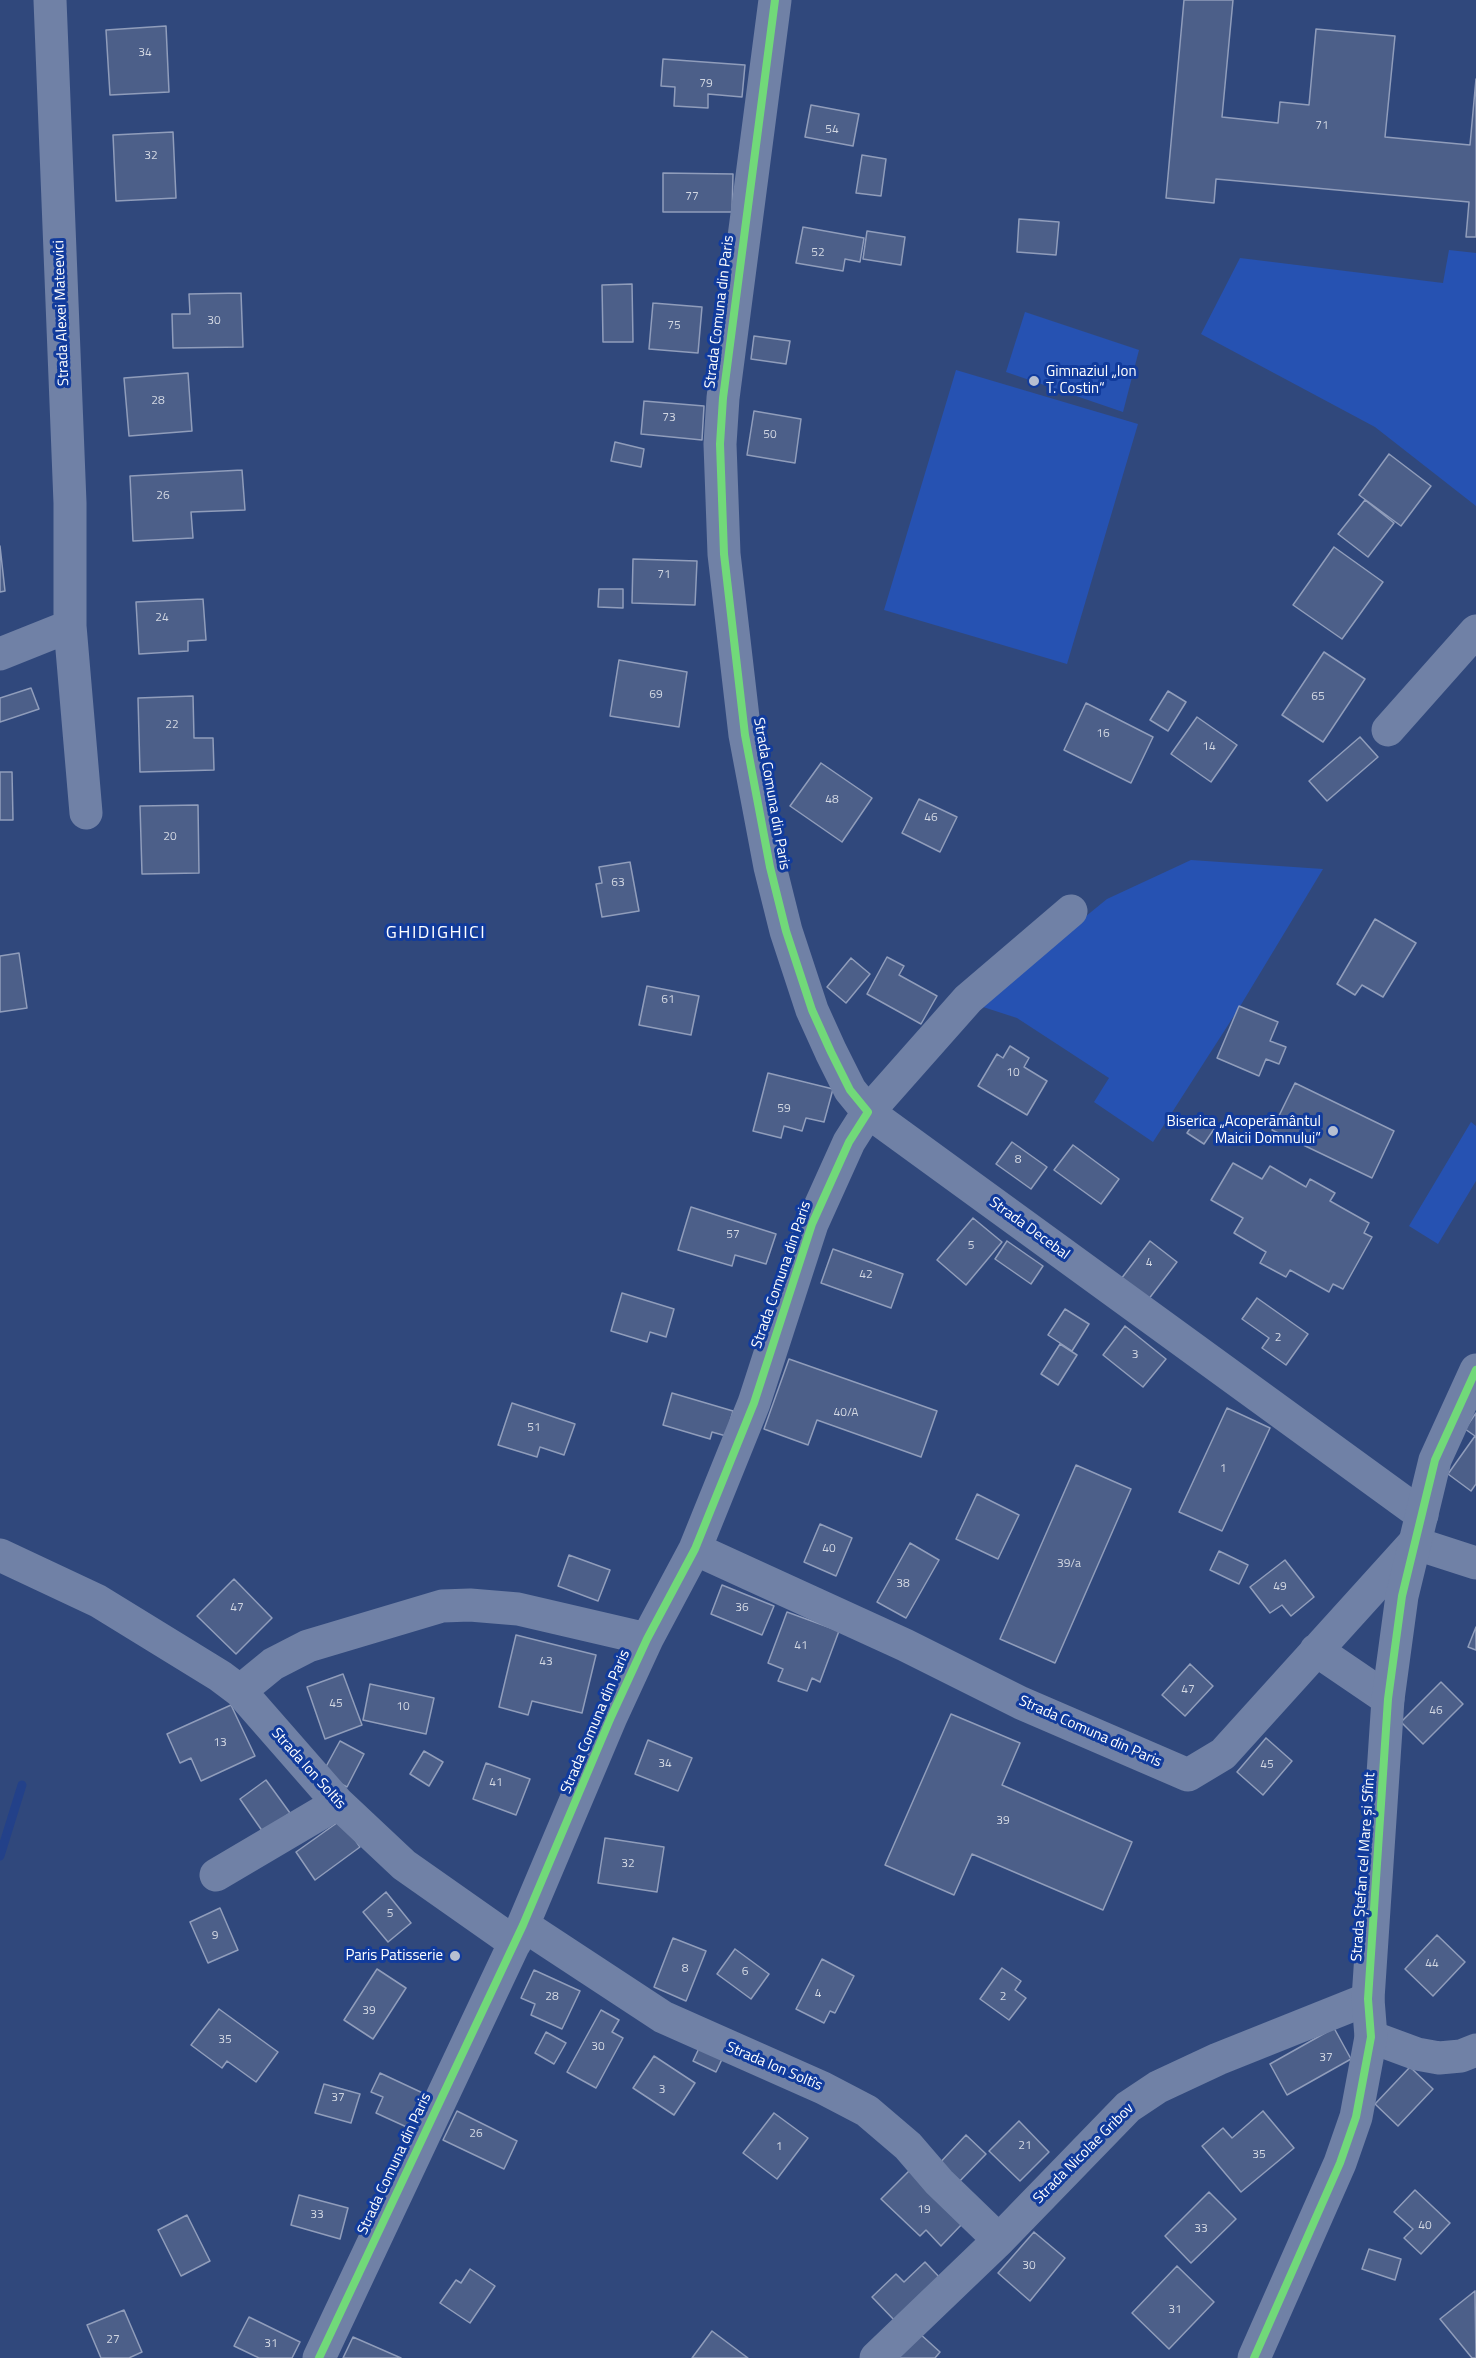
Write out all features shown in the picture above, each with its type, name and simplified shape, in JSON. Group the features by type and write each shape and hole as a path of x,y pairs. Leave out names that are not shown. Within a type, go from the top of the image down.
{"street":[{"name":"Strada Alexei Mateevici","path":"50,0 70,503 70,626 86,813"},
{"name":"Strada Comuna din Paris","path":"319,2358 519,1934 610,1717 694,1549 754,1403 812,1224 849,1142 868,1113 850,1090 812,1010 783,920 770,867 745,735 723,554 720,444 723,398 775,0"},
{"path":"0,654 70,626"},
{"path":"1388,730 1476,631"},
{"path":"868,1113 968,999 1071,911"},
{"name":"Strada Decebal","path":"868,1113 1418,1529"},
{"name":"Strada Ștefan cel Mare și Sfînt","path":"1254,2358 1340,2163 1356,2117 1371,2037 1368,1999 1388,1699 1402,1596 1435,1460 1474,1375"},
{"path":"1418,1529 1476,1563"},
{"name":"Strada Ștefan cel Mare și Sfînt","path":"1223,1754 1316,1650 1418,1529"},
{"name":"Strada Comuna din Paris","path":"694,1549 906,1645 1021,1703 1188,1775 1223,1754"},
{"name":"Strada Ion Soltîs","path":"0,1555 98,1601 220,1676 240,1691 290,1752 338,1803 404,1865 663,2017 832,2092 867,2111 908,2146 939,2182 999,2240"},
{"name":"Strada Comuna din Paris","path":"240,1691 273,1664 308,1646 442,1606 470,1605 518,1609 647,1639"},
{"path":"1316,1650 1388,1699"},
{"path":"216,1875 338,1803"},
{"name":"Strada Nicolae Gribov","path":"876,2358 999,2240 1128,2107 1158,2087 1218,2059 1368,1999"},
{"path":"1371,2037 1416,2054 1439,2058 1461,2056 1476,2050"}],"shaded area":[{"path":"1449,250 1476,253 1476,506 1375,427 1201,334 1240,258 1443,283"},
{"path":"1025,312 1139,350 1123,412 1006,372"},
{"path":"956,370 1138,424 1067,664 884,610"},
{"path":"1191,860 1323,869 1239,1008 1153,1142 1094,1102 1109,1078 1017,1018 977,1005 1107,899"},
{"path":"1471,1122 1476,1126 1476,1181 1438,1244 1409,1226"}],"building":[{"path":"1184,0 1233,0 1222,117 1278,123 1280,102 1309,105 1316,29 1395,36 1385,137 1470,145 1476,79 1476,237 1466,237 1469,202 1216,179 1214,203 1166,198"},
{"path":"166,26 169,92 110,95 106,30"},
{"path":"663,59 745,65 742,97 708,94 708,108 674,106 675,87 661,86"},
{"path":"811,105 859,114 853,146 805,137"},
{"path":"173,132 176,198 116,201 113,135"},
{"path":"862,155 886,159 881,196 856,193"},
{"path":"663,173 733,174 732,212 663,212"},
{"path":"1019,219 1059,222 1056,255 1017,252"},
{"path":"803,227 864,238 860,262 845,259 843,271 796,263"},
{"path":"867,231 905,237 901,265 863,259"},
{"path":"632,284 633,342 603,342 602,285"},
{"path":"241,293 243,347 173,348 172,314 190,314 189,294"},
{"path":"653,303 702,307 698,353 649,349"},
{"path":"754,336 790,341 786,364 751,359"},
{"path":"188,373 192,431 129,436 124,378"},
{"path":"644,401 704,406 702,440 641,434"},
{"path":"754,411 801,419 795,463 747,455"},
{"path":"615,442 644,449 641,467 611,461"},
{"path":"1389,454 1431,486 1401,526 1359,495"},
{"path":"242,470 245,510 191,512 193,538 133,541 130,476"},
{"path":"1365,500 1394,523 1368,557 1338,534"},
{"path":"0,546 5,591 0,592"},
{"path":"1334,547 1383,582 1342,639 1293,605"},
{"path":"633,559 697,561 695,605 632,603"},
{"path":"599,589 623,589 623,608 598,607"},
{"path":"203,599 206,640 188,641 188,651 139,654 136,602"},
{"path":"1324,652 1365,679 1323,742 1282,715"},
{"path":"619,660 687,672 679,727 610,716"},
{"path":"31,688 39,709 0,722 0,698"},
{"path":"1168,691 1186,702 1168,731 1150,720"},
{"path":"193,696 194,738 213,738 214,770 140,772 138,698"},
{"path":"1086,703 1153,737 1131,783 1064,750"},
{"path":"1197,717 1237,745 1211,782 1171,754"},
{"path":"1360,737 1378,757 1327,801 1309,781"},
{"path":"821,763 872,798 842,842 790,806"},
{"path":"0,772 12,772 13,820 0,820"},
{"path":"919,799 957,817 940,852 902,833"},
{"path":"198,805 199,873 142,874 140,806"},
{"path":"630,862 639,911 602,917 596,884 602,883 599,867"},
{"path":"1375,919 1416,943 1383,997 1362,985 1355,995 1337,984"},
{"path":"19,953 27,1008 0,1012 0,956"},
{"path":"887,957 904,966 899,975 937,996 921,1024 867,994"},
{"path":"851,958 870,974 846,1003 827,987"},
{"path":"647,986 699,996 691,1035 639,1025"},
{"path":"1239,1006 1278,1022 1270,1041 1286,1047 1279,1064 1266,1059 1259,1076 1217,1058"},
{"path":"1010,1046 1029,1058 1024,1067 1047,1081 1027,1115 978,1086 997,1054 1003,1058"},
{"path":"768,1073 833,1089 824,1122 806,1118 802,1131 784,1126 781,1138 753,1131"},
{"name":"Biserica „Acoperământul Maicii Domnului”","path":"1295,1083 1394,1131 1372,1178 1272,1130"},
{"path":"1199,1115 1216,1126 1204,1144 1187,1133"},
{"path":"1012,1142 1047,1167 1031,1189 996,1164"},
{"path":"1073,1145 1119,1179 1101,1204 1054,1170"},
{"path":"1233,1163 1262,1179 1270,1166 1306,1187 1310,1179 1335,1193 1330,1201 1369,1223 1364,1233 1372,1237 1343,1289 1333,1284 1329,1292 1290,1270 1286,1277 1260,1263 1266,1252 1234,1233 1243,1218 1211,1200"},
{"path":"691,1207 776,1234 766,1264 735,1255 732,1266 678,1250"},
{"path":"973,1218 1002,1242 966,1285 937,1260"},
{"path":"1007,1241 1043,1266 1031,1284 995,1259"},
{"path":"1150,1241 1177,1262 1148,1300 1121,1279"},
{"path":"833,1249 903,1274 891,1308 821,1283"},
{"path":"622,1293 674,1309 666,1337 650,1332 647,1342 611,1331"},
{"path":"1257,1298 1308,1334 1286,1365 1262,1348 1269,1338 1242,1319"},
{"path":"1065,1309 1089,1324 1072,1351 1048,1335"},
{"path":"1125,1326 1166,1359 1143,1387 1103,1355"},
{"path":"1060,1344 1077,1355 1058,1385 1041,1374"},
{"path":"789,1359 937,1411 921,1457 817,1420 808,1445 764,1429"},
{"path":"672,1393 733,1411 726,1436 712,1432 710,1439 663,1425"},
{"path":"512,1403 575,1424 564,1455 540,1447 537,1457 498,1445"},
{"path":"1227,1408 1270,1428 1222,1531 1179,1512"},
{"path":"1476,1413 1476,1484 1471,1491 1448,1474 1475,1436 1465,1429"},
{"path":"1076,1465 1131,1489 1055,1663 1000,1639"},
{"path":"977,1494 1019,1515 998,1559 956,1539"},
{"path":"820,1524 852,1538 836,1576 804,1562"},
{"path":"910,1543 939,1560 906,1618 877,1602"},
{"path":"1219,1551 1248,1565 1239,1584 1210,1570"},
{"path":"569,1555 610,1570 598,1601 558,1586"},
{"path":"1285,1560 1314,1597 1291,1616 1282,1605 1270,1613 1250,1587"},
{"path":"234,1579 272,1618 236,1654 197,1616"},
{"path":"722,1585 774,1606 762,1635 711,1614"},
{"path":"787,1612 839,1631 820,1682 812,1678 807,1691 778,1681 783,1669 768,1663"},
{"path":"1476,1627 1476,1650 1468,1647"},
{"path":"516,1635 596,1655 582,1713 532,1701 528,1715 499,1707"},
{"path":"1190,1664 1213,1686 1185,1716 1162,1695"},
{"path":"343,1674 362,1725 325,1739 307,1687"},
{"path":"1441,1682 1463,1704 1423,1744 1401,1722"},
{"path":"370,1684 434,1698 426,1734 363,1720"},
{"path":"231,1705 255,1756 201,1781 191,1758 180,1763 167,1734"},
{"path":"951,1714 1020,1743 1002,1785 1132,1842 1103,1910 972,1854 954,1895 885,1865"},
{"path":"1266,1738 1292,1761 1263,1795 1237,1772"},
{"path":"648,1740 692,1758 678,1791 635,1774"},
{"path":"340,1741 364,1754 347,1787 322,1774"},
{"path":"424,1751 443,1762 429,1786 410,1774"},
{"path":"486,1763 530,1779 516,1815 473,1799"},
{"path":"266,1780 290,1813 263,1832 240,1799"},
{"path":"341,1820 360,1847 315,1880 296,1852"},
{"path":"605,1838 664,1847 657,1892 598,1883"},
{"path":"386,1892 411,1923 388,1942 363,1912"},
{"path":"220,1908 238,1950 208,1963 190,1922"},
{"path":"1437,1935 1465,1962 1433,1996 1405,1969"},
{"path":"673,1938 706,1951 686,2001 654,1987"},
{"path":"735,1949 769,1974 751,1999 717,1974"},
{"path":"822,1959 854,1976 835,2013 830,2011 824,2023 796,2009"},
{"path":"1002,1968 1021,1981 1015,1990 1026,1998 1009,2020 980,1999"},
{"path":"377,1969 406,1988 373,2039 344,2020"},
{"path":"534,1970 580,1991 562,2029 531,2015 535,2004 521,1998"},
{"path":"219,2009 278,2052 256,2082 227,2061 222,2068 191,2045"},
{"path":"601,2010 619,2020 612,2032 623,2038 596,2088 567,2072"},
{"path":"1334,2028 1351,2059 1287,2095 1270,2064"},
{"path":"546,2032 566,2043 554,2064 535,2053"},
{"path":"701,2044 724,2055 716,2072 693,2061"},
{"path":"654,2056 695,2083 674,2115 633,2088"},
{"path":"1410,2067 1433,2089 1398,2126 1375,2104"},
{"path":"380,2073 427,2095 411,2129 376,2113 383,2097 371,2092"},
{"path":"324,2084 360,2094 351,2123 315,2113"},
{"path":"457,2111 517,2141 504,2169 443,2140"},
{"path":"1263,2111 1294,2148 1241,2192 1202,2146 1223,2128 1232,2138"},
{"path":"774,2113 808,2138 777,2179 743,2153"},
{"path":"1019,2121 1049,2152 1020,2181 989,2151"},
{"path":"966,2135 986,2154 955,2186 936,2167"},
{"path":"910,2170 963,2223 941,2246 926,2230 920,2236 881,2199"},
{"path":"1415,2190 1450,2223 1421,2254 1404,2238 1413,2229 1394,2212"},
{"path":"1209,2192 1236,2219 1191,2263 1165,2236"},
{"path":"299,2195 348,2208 340,2239 291,2225"},
{"path":"187,2215 210,2261 181,2276 158,2230"},
{"path":"1034,2232 1065,2258 1030,2301 998,2273"},
{"path":"1369,2249 1401,2259 1395,2280 1362,2269"},
{"path":"925,2262 943,2281 898,2324 872,2297 896,2274 904,2282"},
{"path":"1177,2266 1214,2302 1169,2349 1132,2313"},
{"path":"470,2269 495,2286 470,2323 440,2303 456,2280 461,2283"},
{"path":"1475,2291 1476,2358 1472,2358 1440,2319"},
{"path":"124,2310 142,2352 129,2358 101,2358 87,2325"},
{"path":"249,2317 300,2342 292,2358 259,2358 234,2346"},
{"path":"712,2331 748,2358 692,2358"},
{"path":"919,2333 940,2352 935,2358 897,2358"},
{"path":"353,2337 401,2358 343,2358"}],"waterway":[{"path":"0,1856 22,1785"}],"cycle path":[{"path":"319,2358 523,1925 611,1717 647,1639 695,1549 754,1403 812,1224 849,1142 868,1112 850,1090 831,1052 812,1010 786,931 770,867 745,735 724,554 720,444 723,398 775,0"},
{"path":"1254,2358 1340,2163 1356,2117 1371,2037 1368,1999 1388,1699 1402,1596 1435,1460 1476,1370"}],"place":[{"name":"Gimnaziul „Ion T. Costin“","path":"1034,381"},
{"name":"Biserica „Acoperământul Maicii Domnului”","path":"1333,1131"},
{"name":"Paris Patisserie","path":"455,1956"}],"district":[{"name":"GHIDIGHICI","path":"436,934"}]}
